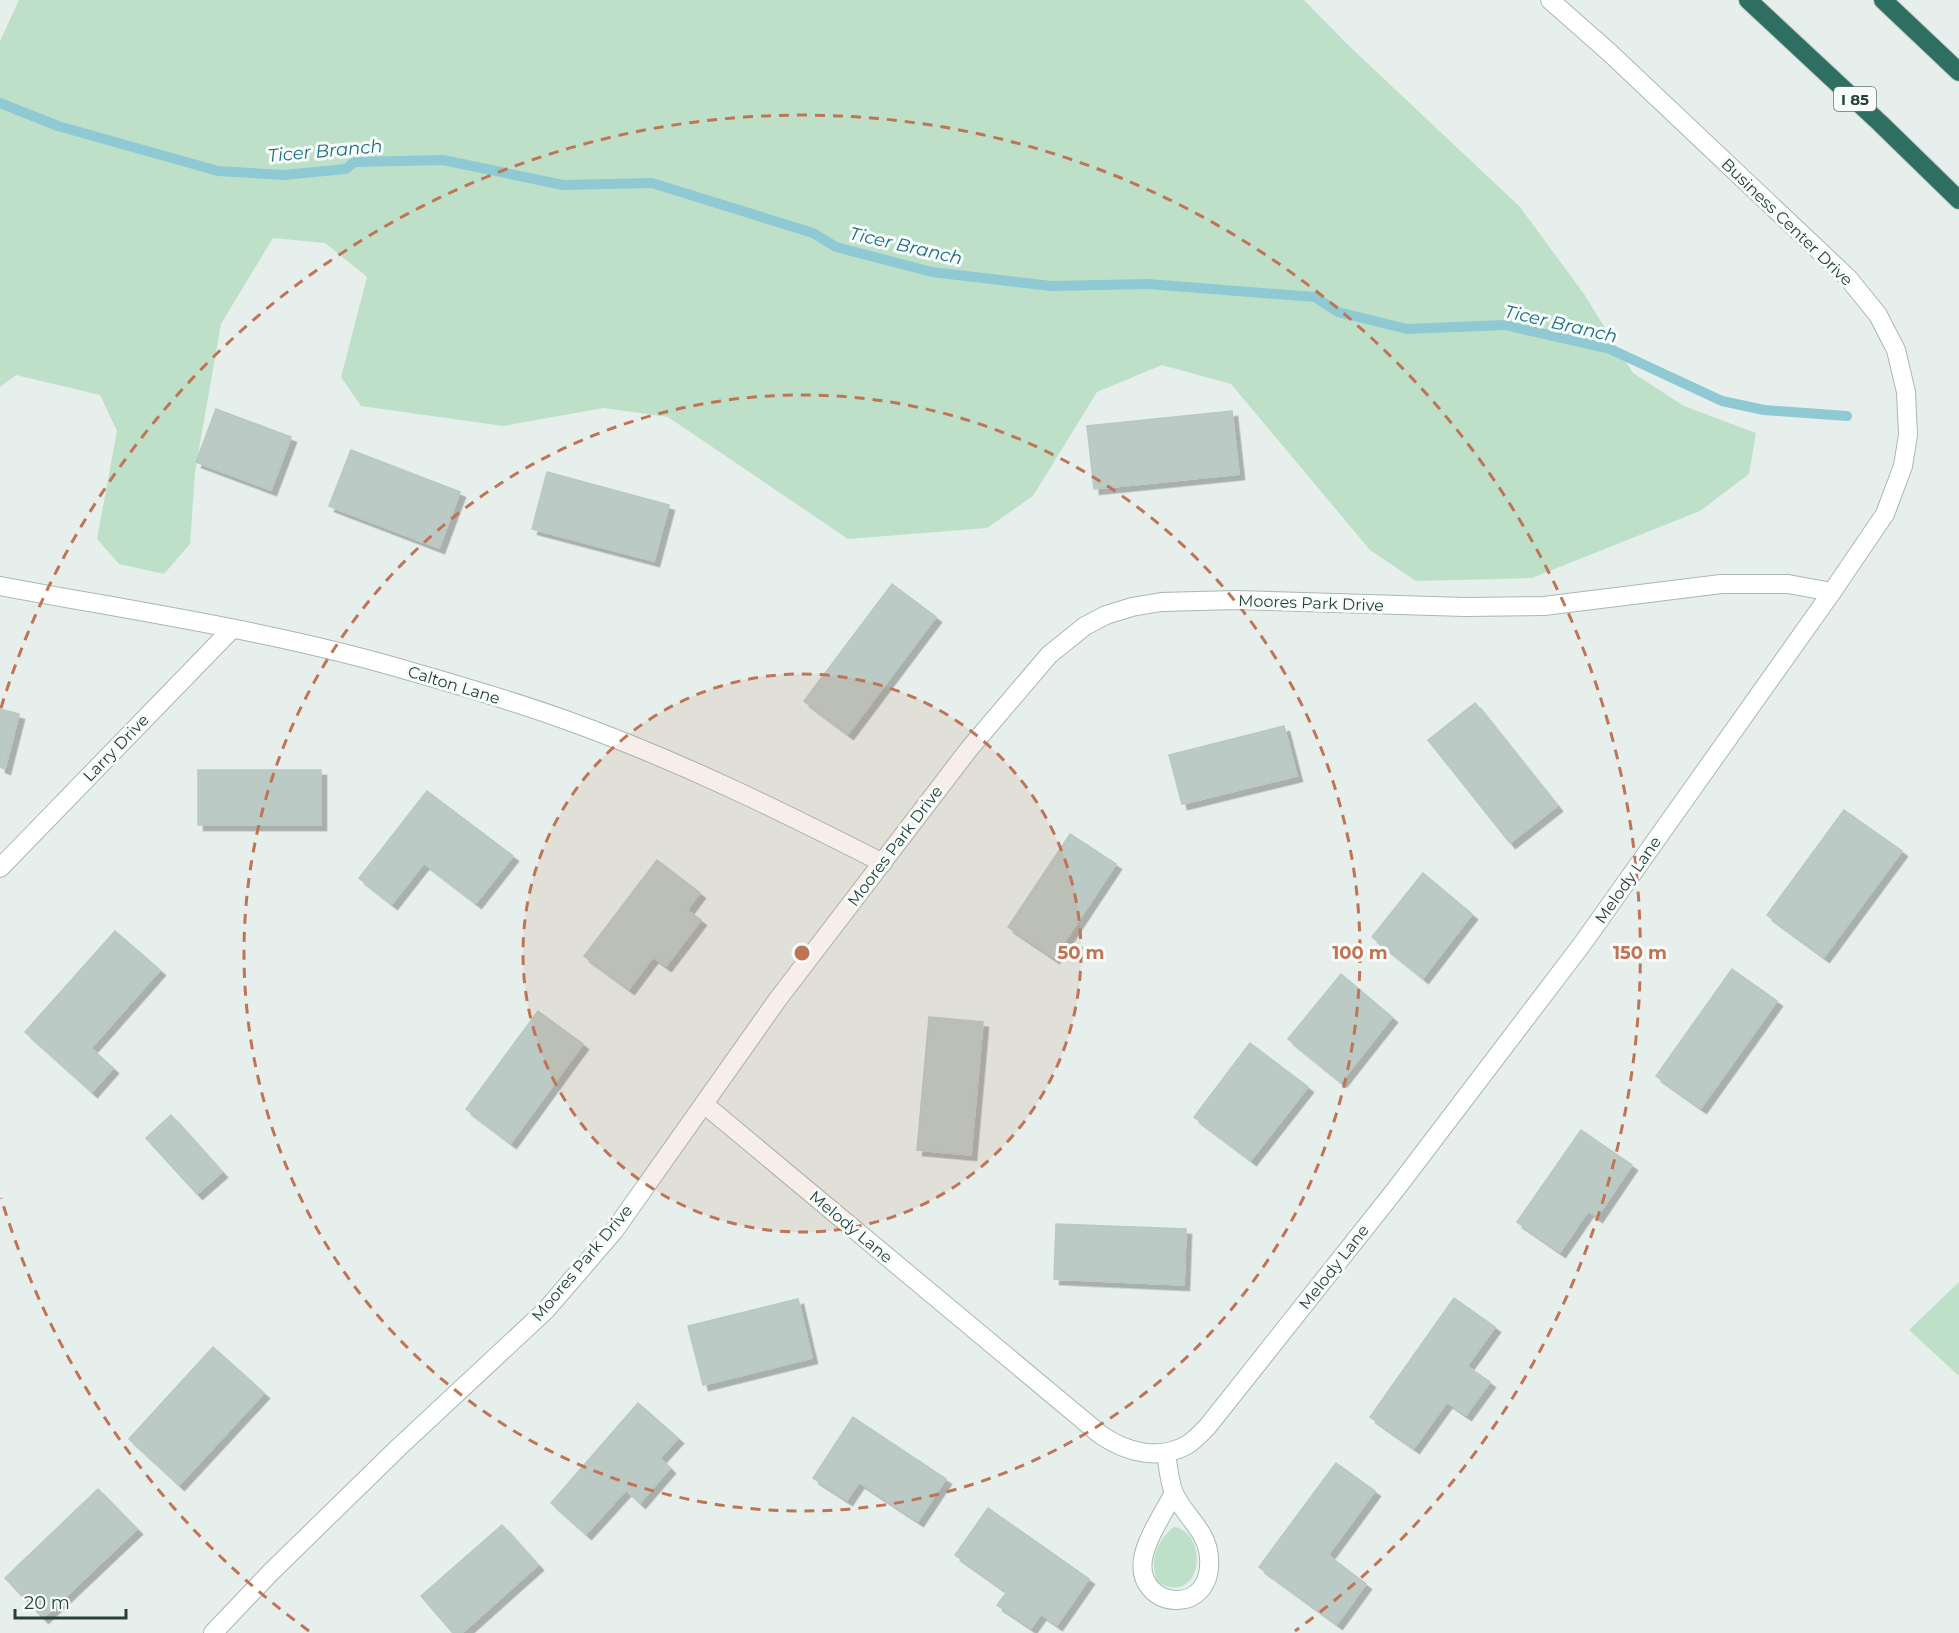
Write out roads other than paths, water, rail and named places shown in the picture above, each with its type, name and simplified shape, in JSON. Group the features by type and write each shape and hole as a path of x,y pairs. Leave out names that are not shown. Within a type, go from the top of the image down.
{"highway":[{"name":"I 85","path":"1748,0 1959,200"},
{"path":"1883,0 1959,72"}],"street":[{"name":"Business Center Drive","path":"1550,0 1610,53 1848,278 1878,315 1896,350 1906,392 1908,435 1903,466 1885,514 1832,592"},
{"name":"Moores Park Drive","path":"213,1633 373,1473 546,1310 614,1231 778,999 969,749 1049,655 1085,626 1106,615 1132,607 1161,602 1236,600 1464,607 1544,606 1720,584 1788,584 1832,592"},
{"name":"Calton Lane","path":"0,586 232,629 309,645 415,672 563,719 663,759 816,829 883,863"},
{"name":"Melody Lane","path":"704,1104 1101,1435 1114,1444 1145,1454 1166,1453 1188,1444 1208,1426 1396,1189 1583,943 1832,592"},
{"name":"Larry Drive","path":"0,868 232,629"},
{"path":"1166,1453 1174,1493 1203,1534 1209,1553 1209,1571 1206,1582 1198,1594 1173,1601 1151,1590 1142,1570 1147,1546 1174,1493"}],"waterway":[{"name":"Ticer Branch","path":"0,103 58,126 218,171 283,175 346,169 354,162 443,160 563,185 652,183 813,233 836,247 932,272 1051,286 1148,284 1315,297 1338,312 1407,329 1505,325 1610,349 1722,401 1764,410 1847,416"}]}
